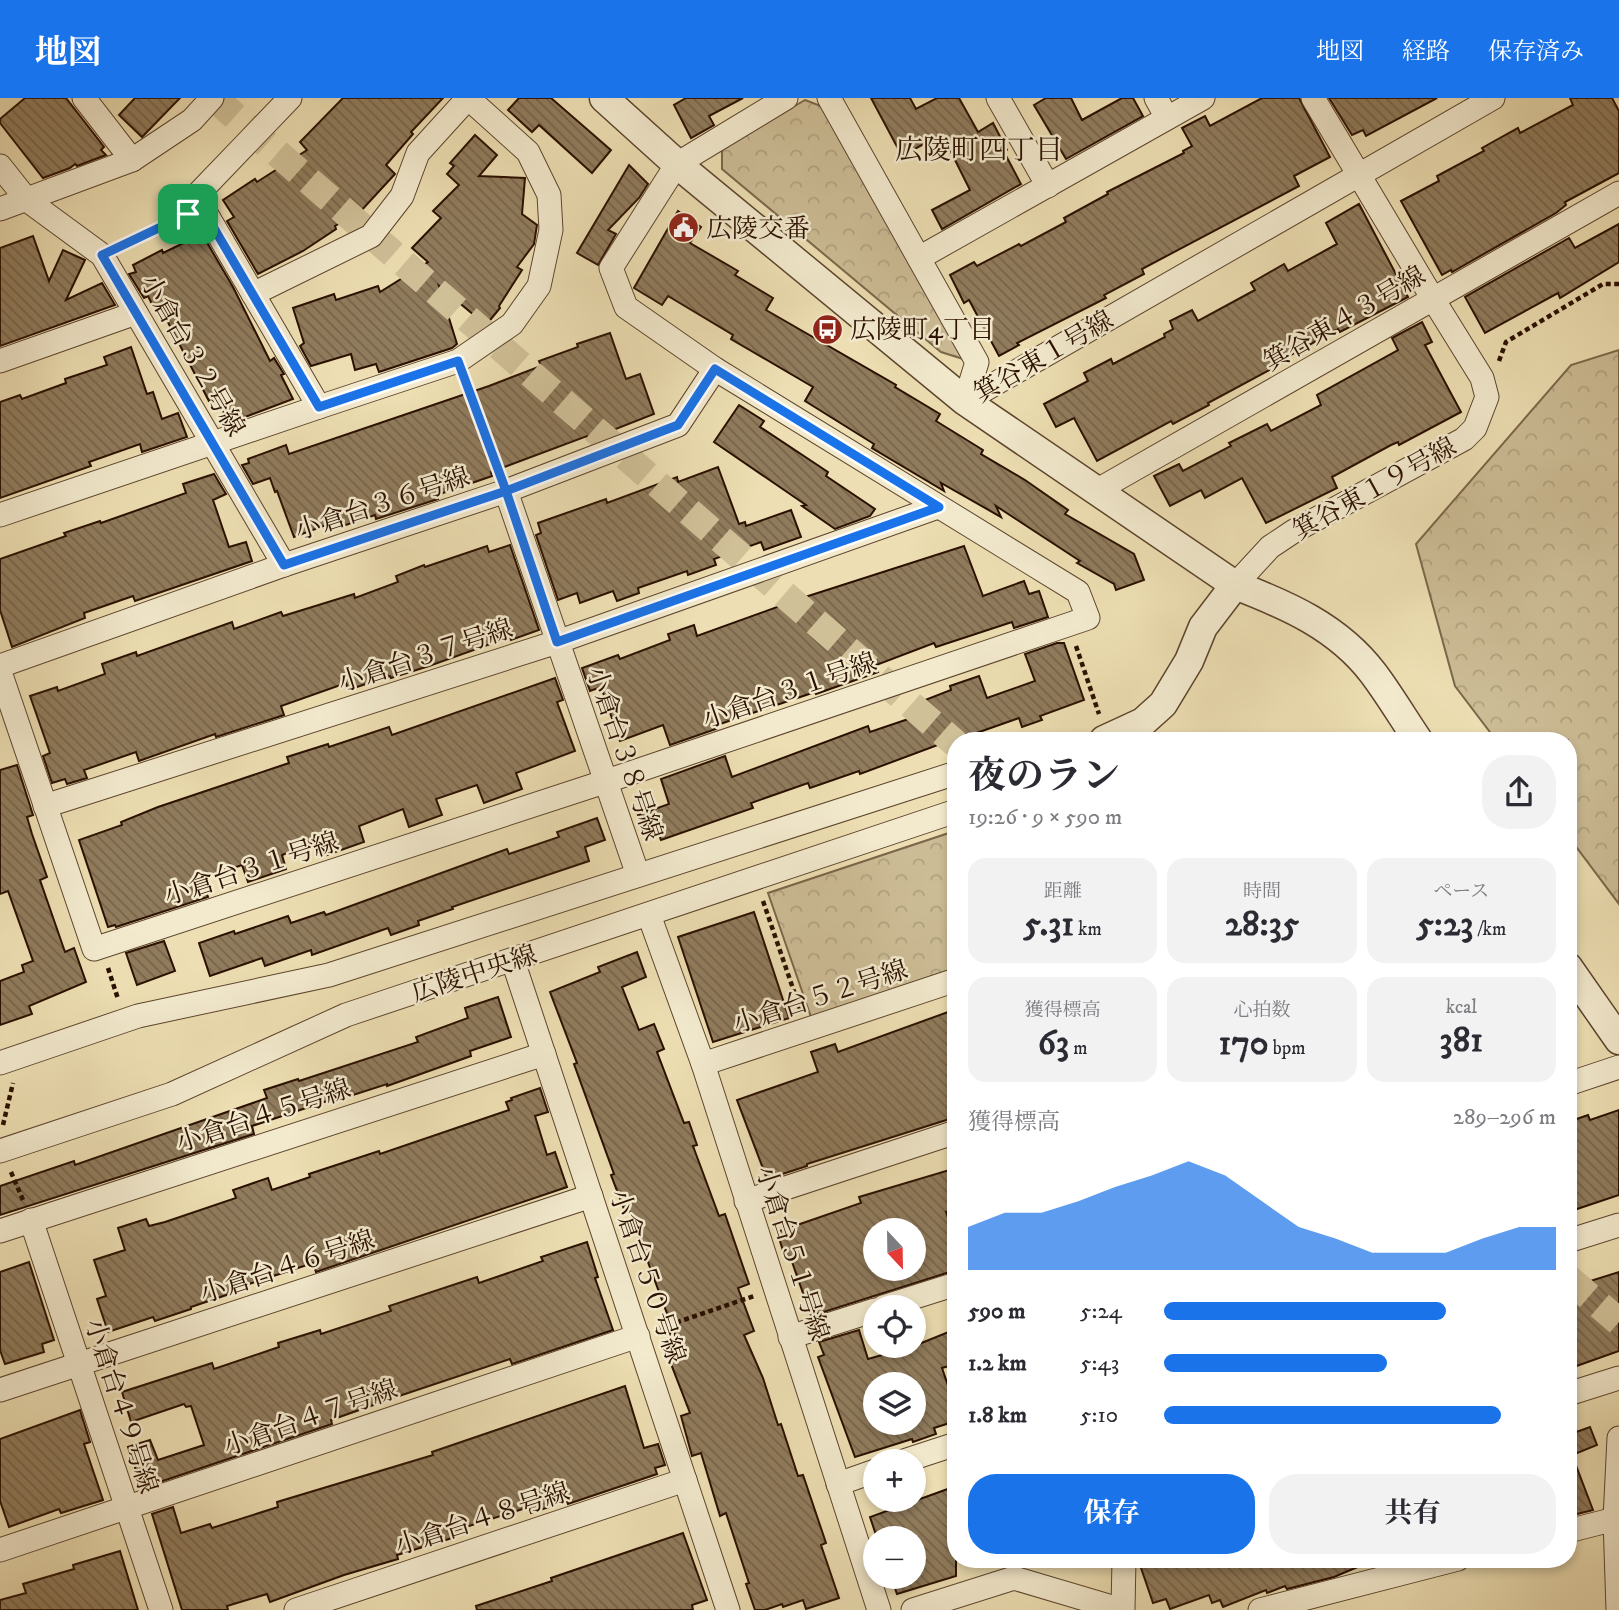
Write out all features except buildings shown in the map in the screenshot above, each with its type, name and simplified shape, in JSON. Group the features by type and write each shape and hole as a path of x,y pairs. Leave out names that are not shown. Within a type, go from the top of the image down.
{"street":[{"path":"84,98 132,160"},
{"path":"0,209 132,160 192,120 212,98"},
{"path":"290,98 195,196 319,407"},
{"path":"0,515 458,361 512,324 540,286 551,230 549,195 528,152 468,98 418,153 402,196 371,236 253,294"},
{"name":"箕谷東１号線","path":"604,98 677,164 965,401 1493,98"},
{"path":"786,98 677,164 611,268 626,307 715,369 1078,592 1088,618 1068,625"},
{"path":"829,98 977,362 965,401 1235,585 1291,608 1323,626 1345,643 1373,673 1413,732"},
{"path":"998,98 1048,186"},
{"path":"919,258 1048,186 1162,108 1203,98"},
{"path":"1313,98 1482,378 1487,397"},
{"name":"小倉台３２号線","path":"0,166 27,200 102,255 284,565"},
{"name":"箕谷東４３号線","path":"1096,491 1619,193"},
{"path":"0,362 136,313"},
{"name":"小倉台３６号線","path":"0,666 284,565 506,491 678,425 715,369"},
{"name":"箕谷東１９号線","path":"1235,585 1270,547 1294,531 1464,439 1475,428 1487,397"},
{"name":"小倉台３８号線","path":"506,491 604,782 638,874"},
{"name":"小倉台３７号線","path":"45,806 557,642 939,507"},
{"path":"1121,732 1143,722 1163,704 1189,661 1203,627 1235,585"},
{"name":"小倉台３１号線","path":"101,947 604,782 1068,625"},
{"path":"0,672 94,949 101,947"},
{"name":"広陵中央線","path":"5,1068 125,1020 329,975 947,776"},
{"name":"広陵中央線","path":"4,1158 172,1094 346,1015 947,814"},
{"name":"小倉台５１号線","path":"649,915 702,1064 879,1610"},
{"name":"小倉台５０号線","path":"513,961 728,1610"},
{"path":"1577,980 1619,1040"},
{"name":"小倉台５２号線","path":"702,1064 947,983"},
{"name":"小倉台４５号線","path":"0,1230 544,1054"},
{"path":"1577,1081 1619,1067"},
{"path":"746,1201 947,1135"},
{"name":"小倉台４６号線","path":"0,1390 591,1196"},
{"name":"小倉台４９号線","path":"31,1220 161,1610"},
{"path":"1577,1238 1619,1225"},
{"path":"921,1295 947,1287"},
{"path":"790,1337 863,1314"},
{"name":"小倉台４７号線","path":"0,1550 638,1336"},
{"path":"1577,1391 1619,1378"},
{"path":"1618,1610 1615,1519 1619,1438"},
{"path":"926,1454 947,1447"},
{"path":"838,1484 863,1475"},
{"name":"小倉台４８号線","path":"296,1610 685,1480"},
{"path":"1577,1529 1615,1519"},
{"path":"913,1610 1014,1578 1123,1610 1124,1568"},
{"path":"1260,1610 1423,1568"}],"path":[{"path":"102,255 188,214 195,196"},
{"path":"1487,397 1506,342 1603,284 1619,284"},
{"path":"458,361 506,491"},
{"path":"1068,625 1104,732"},
{"path":"755,878 807,1030"},
{"path":"101,947 125,1020"},
{"path":"0,1136 14,1086 5,1068"},
{"path":"4,1158 31,1220"},
{"path":"638,1336 775,1289"}],"green space":[{"path":"805,100 821,106 963,359 941,352 722,169 722,148"},
{"path":"1619,350 1619,904 1577,848 1577,732 1490,732 1455,686 1416,544 1571,365"},
{"path":"947,834 947,971 811,1017 768,893"}],"tunnel":[{"path":"214,98 947,736"},
{"path":"1577,1286 1619,1322"}],"place":[{"name":"広陵交番","path":"683,228"},
{"name":"広陵町4丁目","path":"827,329"}],"district":[{"name":"広陵町四丁目","path":"979,149"}],"route":[{"path":"188,214 102,255 284,565 506,491 678,425 715,369 939,507 557,642 506,491 458,361 319,407 195,196 188,214"}]}
